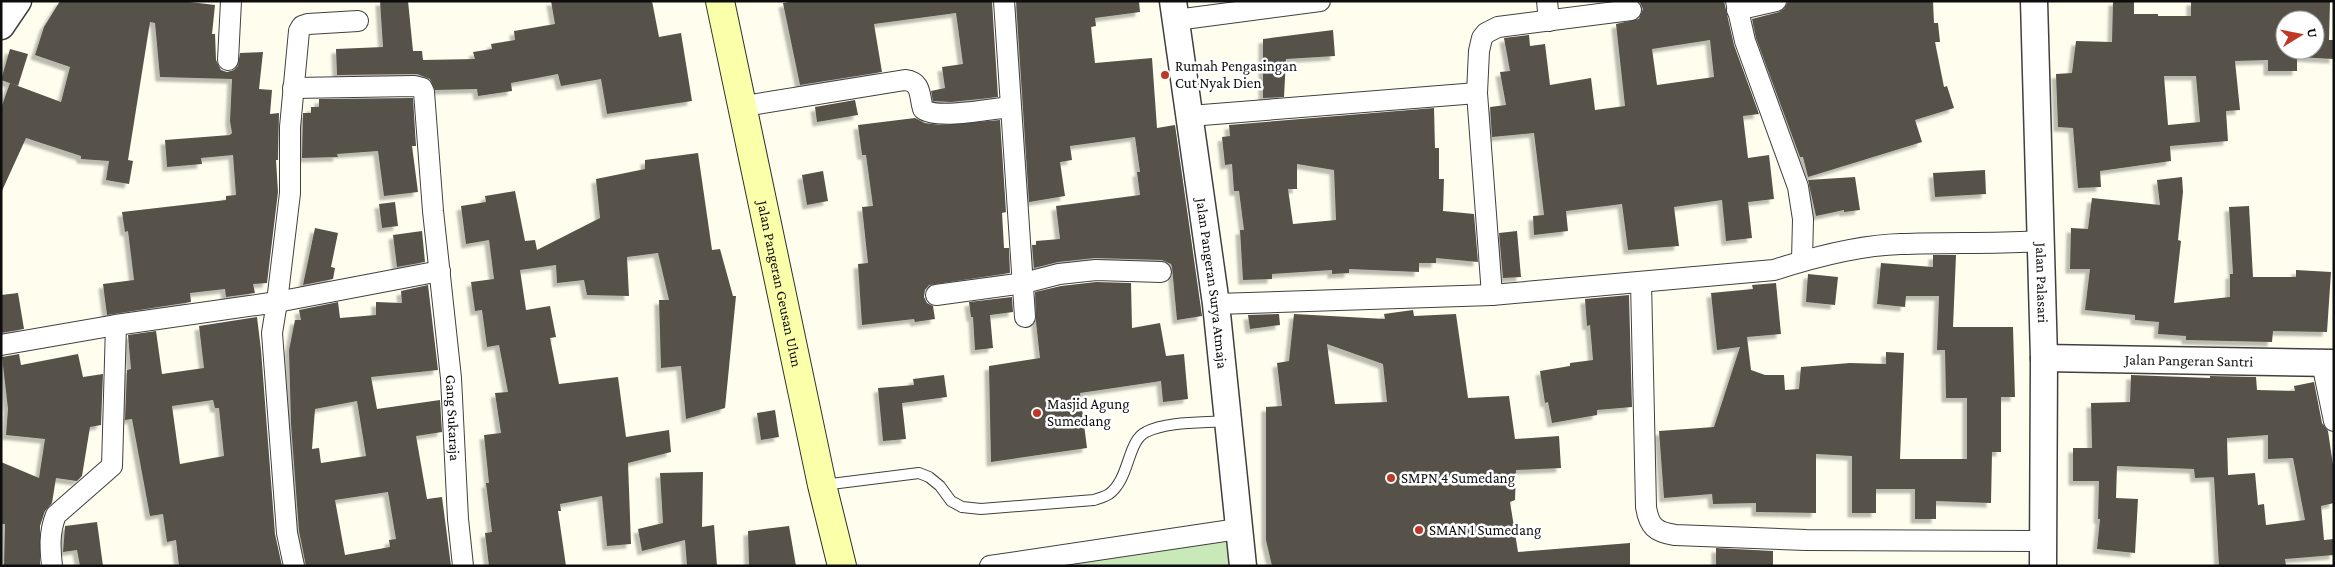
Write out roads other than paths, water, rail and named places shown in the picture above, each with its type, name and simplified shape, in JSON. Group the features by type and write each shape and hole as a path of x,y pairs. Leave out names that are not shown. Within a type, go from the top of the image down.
{"main road":[{"name":"Jalan Pangeran Geusan Ulun","path":"720,1 744,106 822,485 842,566"}],"street":[{"path":"1,26 18,1"},
{"path":"228,60 231,1"},
{"path":"1004,1 1026,317"},
{"path":"1174,10 1320,1"},
{"path":"1776,1 1736,5 1745,41 1800,195 1803,218 1802,261"},
{"name":"Jalan Palasari","path":"2034,1 2044,358 2043,553"},
{"name":"Jalan Pangeran Surya Atmaja","path":"1174,10 1216,304 1243,566"},
{"path":"1492,295 1477,93 1479,51 1486,33 1498,27 1548,11 1631,10"},
{"path":"294,566 287,534 272,333 290,194 293,88 298,41 302,26 358,21"},
{"path":"744,106 906,80 913,81 918,86 923,109 929,113 1010,107"},
{"name":"Gang Sukaraja","path":"293,88 414,86 422,88 425,96 451,378 458,519 463,566"},
{"path":"1190,116 1477,93"},
{"path":"1216,304 1492,295 1774,270 1802,261 1899,244 1997,244 2042,241"},
{"path":"936,295 1024,283 1059,274 1096,270 1161,272"},
{"path":"1,345 116,325 277,302 440,271"},
{"path":"1641,282 1646,507 1648,520 1653,528 1662,533 1675,535 2043,553"},
{"path":"52,566 50,545 52,525 56,515 112,466 116,325"},
{"name":"Jalan Pangeran Santri","path":"2044,358 2328,363"},
{"path":"2328,363 2334,421"},
{"path":"990,566 1238,529"}],"lane":[{"path":"822,485 919,473 929,477 940,486 951,501 962,507 981,509 1094,500 1108,494 1118,484 1131,458 1134,445 1145,432 1159,427 1228,421"}],"place":[{"name":"Rumah Pengasingan Cut Nyak Dien","path":"1165,75"},
{"name":"Masjid Agung Sumedang","path":"1037,413"},
{"name":"SMPN 4 Sumedang","path":"1391,478"},
{"name":"SMAN 1 Sumedang","path":"1419,530"}]}
